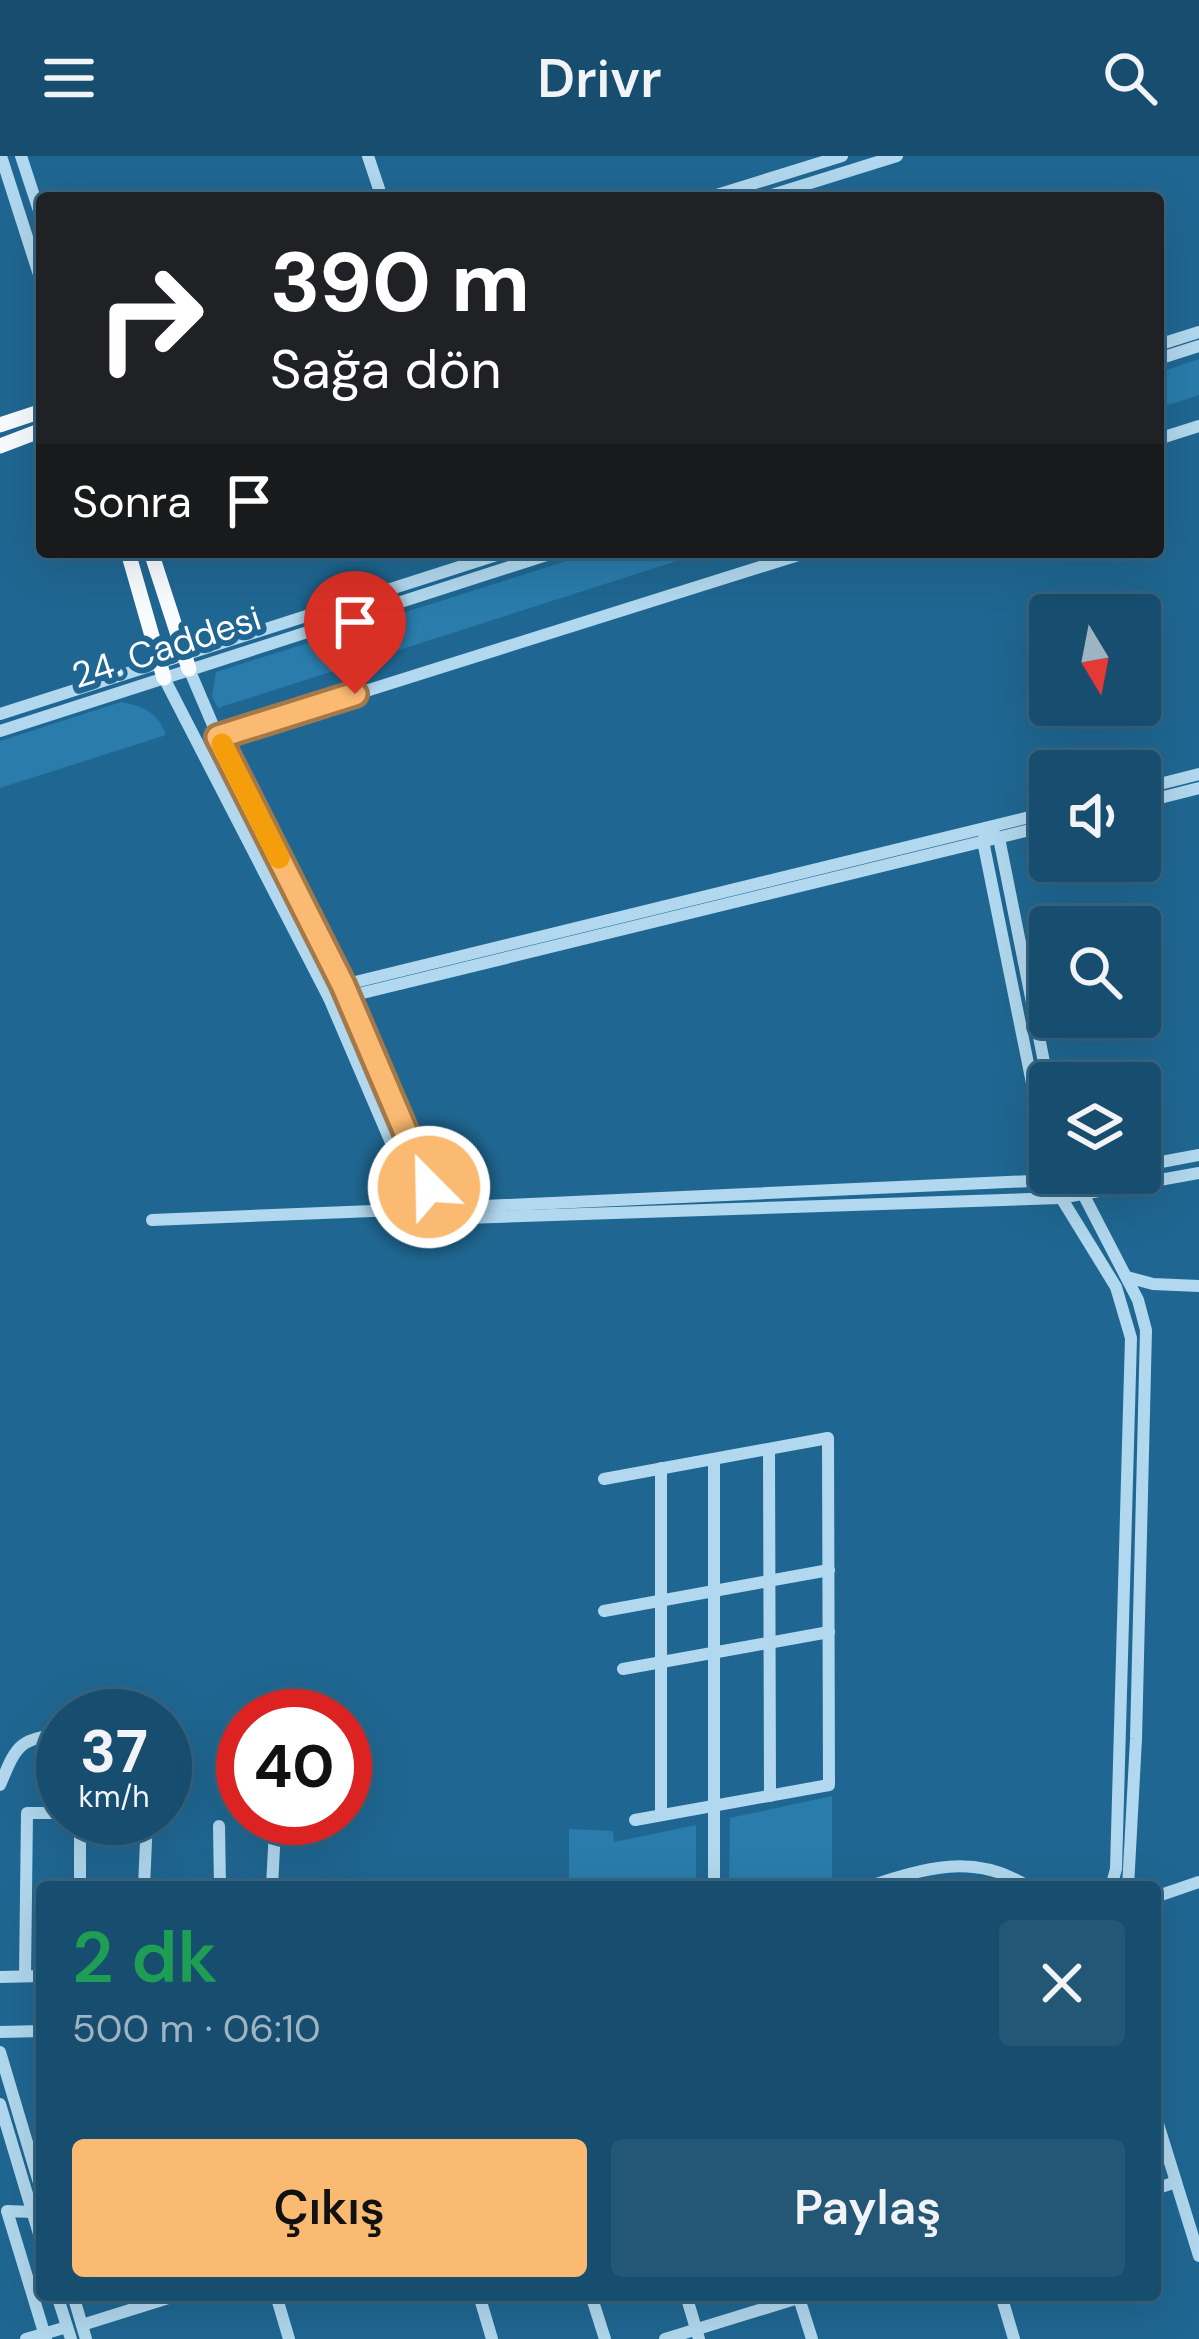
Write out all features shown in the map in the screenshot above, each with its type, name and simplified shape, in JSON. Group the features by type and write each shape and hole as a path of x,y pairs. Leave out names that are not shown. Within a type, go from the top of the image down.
{"main road":[{"path":"0,425 36,413"},
{"path":"0,446 36,432"},
{"path":"130,558 163,670"},
{"path":"153,558 187,662"}],"street":[{"path":"1,156 36,265"},
{"path":"21,156 36,202"},
{"path":"368,156 380,192"},
{"path":"726,192 842,156"},
{"path":"781,192 897,156"},
{"path":"1164,343 1199,332"},
{"path":"1164,357 1199,346"},
{"path":"1164,437 1199,426"},
{"name":"24. Caddesi","path":"0,730 489,558"},
{"name":"24. Caddesi","path":"187,662 536,558"},
{"path":"199,743 789,558"},
{"path":"187,662 218,737 345,992 429,1187 450,1204 464,1207 1029,1176"},
{"path":"163,670 329,998 422,1209 437,1220 1079,1194"},
{"name":"24. Caddesi","path":"0,714 163,670"},
{"path":"1161,784 1199,774"},
{"path":"1161,798 1199,788"},
{"path":"990,836 1029,820"},
{"path":"329,998 1029,829"},
{"path":"990,836 1043,1062"},
{"path":"990,836 1031,1062"},
{"path":"1161,1162 1199,1155"},
{"path":"1161,1180 1199,1173"},
{"path":"1058,1194 1116,1287 1131,1337 1113,1881"},
{"path":"1085,1194 1142,1309 1147,1341 1129,1881"},
{"path":"152,1220 422,1209"},
{"path":"1127,1277 1153,1284 1199,1286"},
{"path":"604,1479 829,1438 829,1785 635,1820"},
{"path":"769,1448 770,1796"},
{"path":"713,1459 714,1881"},
{"path":"661,1468 661,1815"},
{"path":"604,1611 829,1570"},
{"path":"623,1669 829,1632"},
{"path":"0,1785 13,1753 22,1743 36,1740"},
{"path":"25,1976 27,1814 36,1814"},
{"path":"80,1845 80,1881"},
{"path":"144,1881 146,1845"},
{"path":"219,1845 220,1881"},
{"path":"272,1881 273,1845"},
{"path":"890,1881 932,1869 980,1866 1018,1881"},
{"path":"1161,1896 1199,1882"},
{"path":"0,1977 36,1976"},
{"path":"0,2032 36,2031"},
{"path":"0,2052 36,2225"},
{"path":"0,2104 36,2180"},
{"path":"1161,2133 1199,2256"},
{"path":"20,2144 36,2140"},
{"path":"1161,2186 1176,2182"},
{"path":"32,2212 4,2212 45,2336"},
{"path":"60,2301 76,2332"},
{"path":"73,2301 76,2332"},
{"path":"26,2339 76,2332 161,2301"},
{"path":"278,2301 289,2339"},
{"path":"480,2301 492,2339"},
{"path":"593,2301 605,2339"},
{"path":"688,2301 698,2334"},
{"path":"665,2339 698,2334 788,2301"},
{"path":"803,2301 812,2339"},
{"path":"1003,2301 1014,2339"}],"shaded area":[{"path":"1199,359 1199,395 1164,406 1164,371"},
{"path":"576,558 686,558 218,708 212,697 216,672"},
{"path":"121,702 149,712 166,735 0,788 0,741"},
{"path":"832,1796 832,1881 729,1881 730,1818"},
{"path":"696,1825 696,1881 569,1881 569,1829 613,1831 614,1842"}],"slow traffic":[{"path":"222,744 279,858"}],"route":[{"path":"355,694 218,737 343,985 429,1187"}]}
